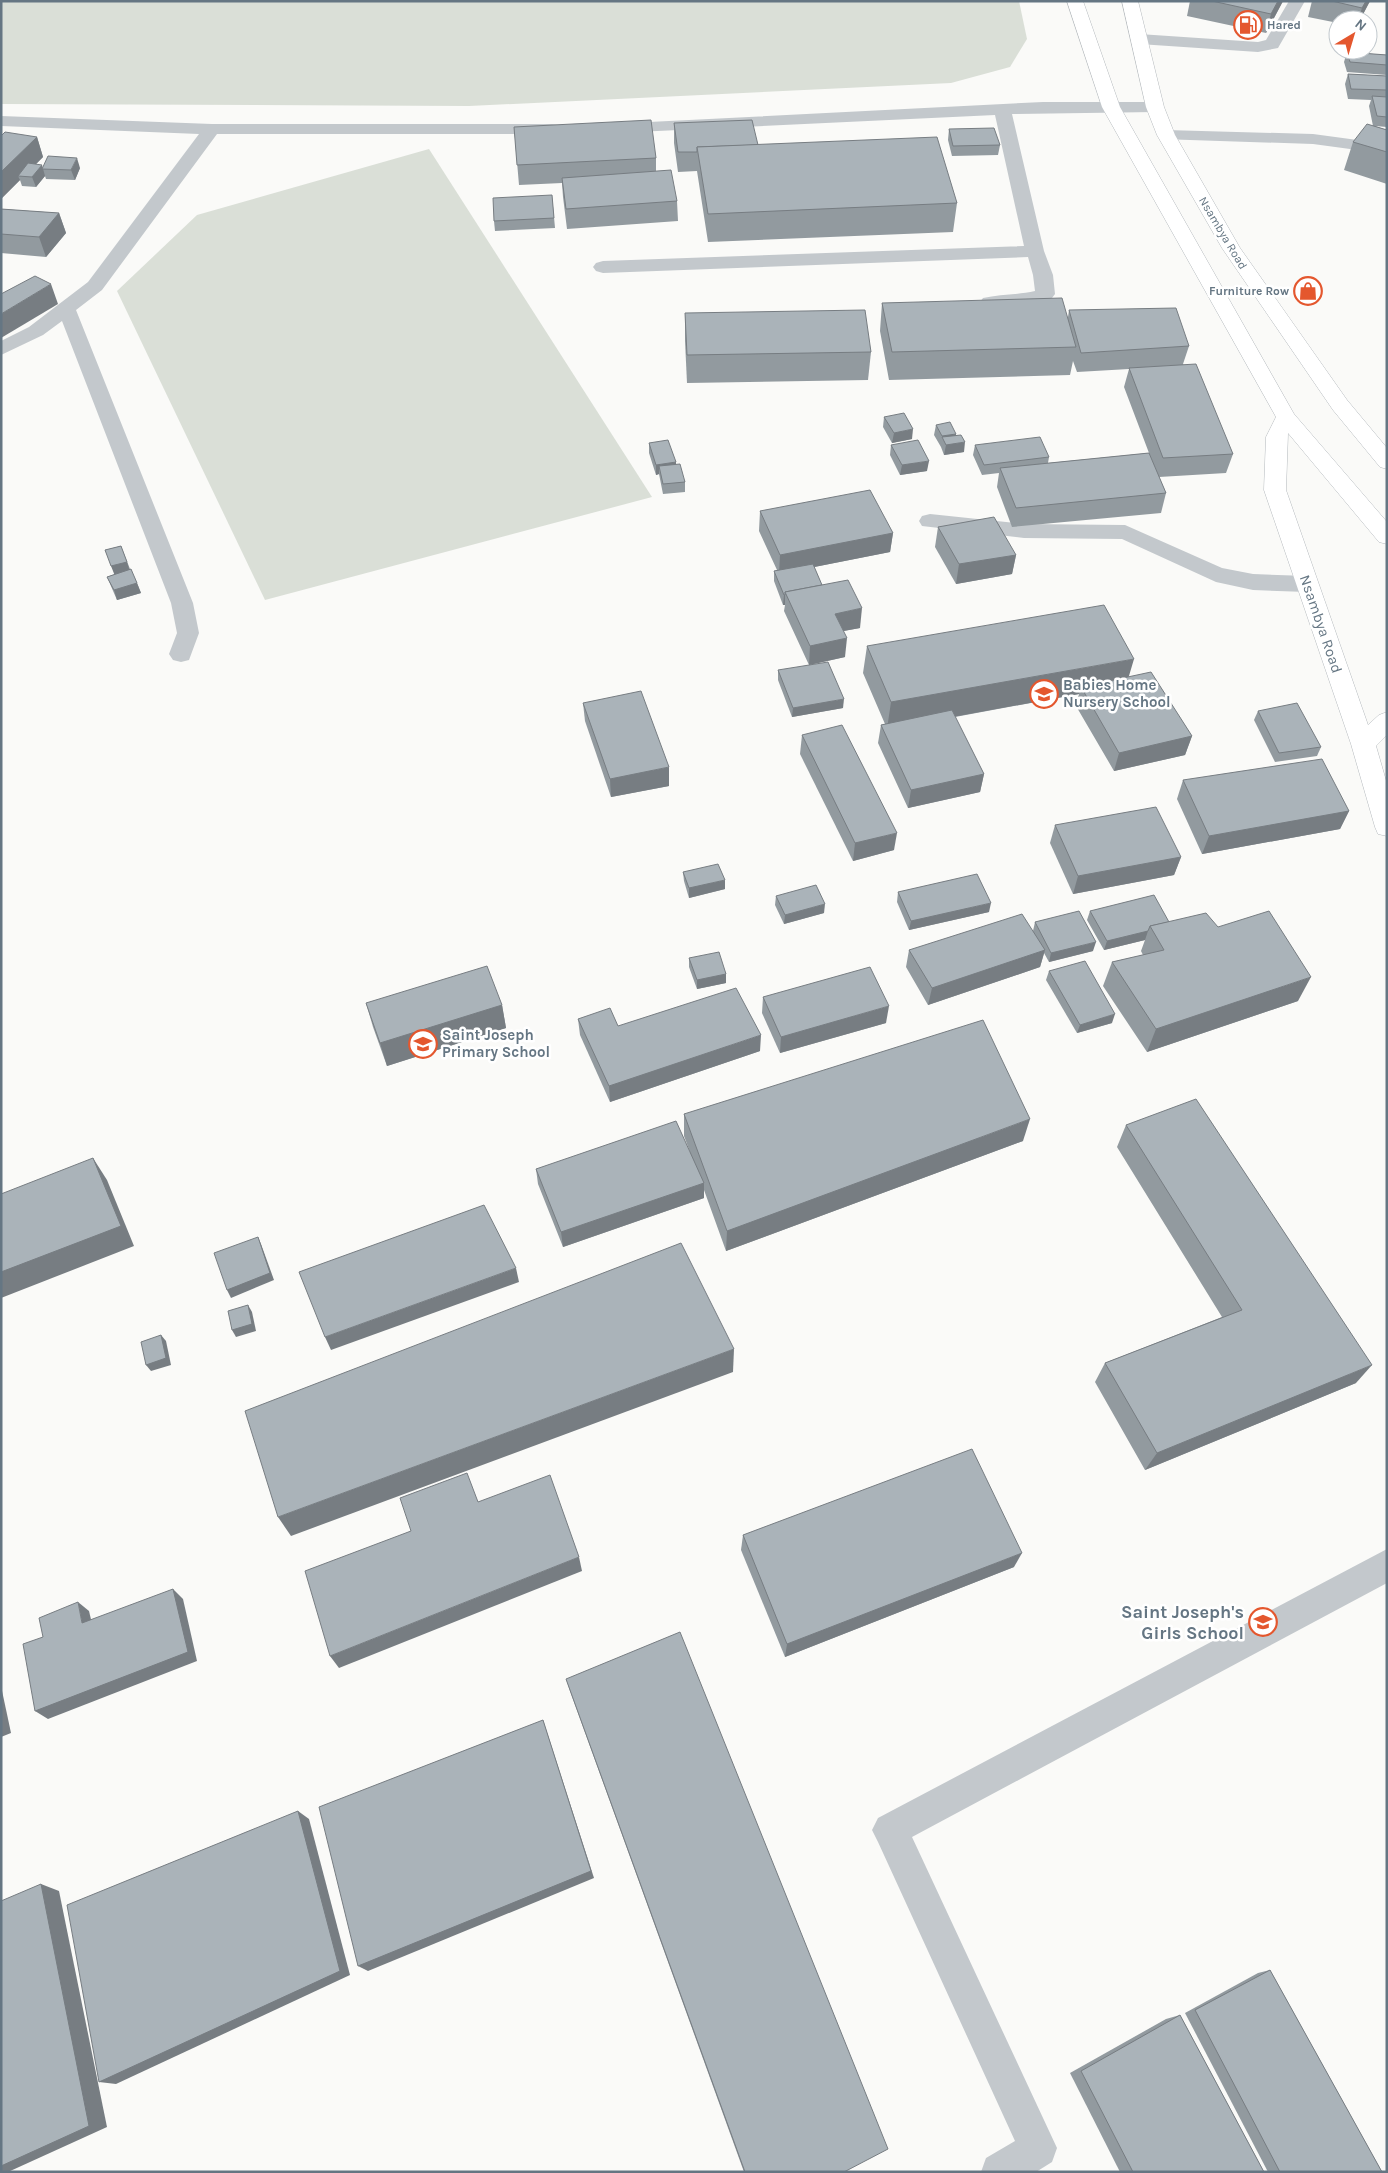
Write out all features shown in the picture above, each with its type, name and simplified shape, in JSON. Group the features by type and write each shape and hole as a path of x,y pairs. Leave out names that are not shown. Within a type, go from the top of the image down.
{"main road":[{"path":"1075,1 1111,107 1286,417 1387,538"},
{"name":"Nsambya Road","path":"1130,1 1155,107 1166,135 1230,248 1340,405 1387,462"},
{"name":"Nsambya Road","path":"1286,417 1276,437 1275,490 1363,744 1387,827"},
{"path":"1363,744 1387,721"}],"street":[{"path":"1139,39 1258,47 1272,44 1297,1"},
{"path":"598,128 638,128 1002,109 1155,107"},
{"path":"969,302 1018,301 1045,294 1043,275 1035,251 1002,109"},
{"path":"1,121 212,129 568,128"},
{"path":"1,349 36,331 67,310 95,286 212,129"},
{"path":"1166,135 1313,139 1387,149"},
{"path":"603,267 1035,251"},
{"path":"67,310 182,603 188,633 181,654"},
{"path":"930,522 1024,532 1125,532 1216,574 1253,582 1307,584"},
{"path":"1000,2172 1038,2148 890,1830 1387,1565"}],"shaded area":[{"path":"1,1 1019,1 1027,39 1010,67 951,83 469,106 1,104"},
{"path":"429,149 652,497 265,600 117,291 197,215"}],"building":[{"path":"1212,1 1278,1 1271,14"},
{"path":"1332,1 1366,1 1362,8"},
{"path":"1378,54 1387,55 1387,65 1350,62 1349,60 1378,60"},
{"path":"1348,74 1387,76 1387,90 1351,89"},
{"path":"1372,96 1387,97 1387,117 1377,116"},
{"path":"651,120 656,158 517,165 514,127"},
{"path":"752,120 758,145 697,147 697,152 678,152 674,123"},
{"path":"1367,124 1387,130 1387,152 1353,142"},
{"path":"994,128 1000,145 953,146 949,129"},
{"path":"5,132 37,137 1,172 1,136"},
{"path":"937,137 957,203 708,214 697,147"},
{"path":"48,156 77,158 71,170 42,169"},
{"path":"28,163 42,165 32,177 18,176"},
{"path":"671,170 677,201 566,209 562,178"},
{"path":"552,195 554,218 494,221 493,198"},
{"path":"1,209 59,213 39,237 1,234"},
{"path":"35,276 51,284 1,314 1,294"},
{"path":"1062,298 1076,347 892,352 882,303"},
{"path":"1176,308 1189,346 1081,353 1069,310"},
{"path":"865,310 871,352 687,355 685,313"},
{"path":"1196,364 1233,454 1163,458 1129,368"},
{"path":"904,413 913,429 894,433 884,417"},
{"path":"950,422 956,434 942,436 936,425"},
{"path":"961,435 965,442 946,445 942,437"},
{"path":"1040,437 1049,457 984,465 975,445"},
{"path":"668,440 676,462 656,465 649,443"},
{"path":"918,440 929,461 902,465 891,445"},
{"path":"1149,453 1166,493 1016,508 1000,468"},
{"path":"680,464 685,482 663,484 659,466"},
{"path":"870,490 893,533 780,555 760,511"},
{"path":"994,517 1016,555 959,564 938,527"},
{"path":"121,546 127,562 111,566 105,550"},
{"path":"813,564 822,585 785,592 784,595 774,571"},
{"path":"131,569 137,583 114,590 107,577"},
{"path":"848,580 862,608 835,614 847,638 810,646 785,592"},
{"path":"1104,605 1134,659 891,702 867,646"},
{"path":"828,662 844,699 793,708 778,670"},
{"path":"1151,672 1192,736 1119,753 1081,687"},
{"path":"641,691 669,767 610,779 583,703"},
{"path":"1297,703 1321,747 1279,753 1258,711"},
{"path":"952,710 984,774 911,790 881,725"},
{"path":"842,725 897,833 855,843 802,735"},
{"path":"1322,759 1349,811 1209,836 1183,780"},
{"path":"1156,807 1181,857 1078,876 1055,825"},
{"path":"718,864 725,880 689,888 683,872"},
{"path":"977,874 991,903 911,921 898,892"},
{"path":"816,885 825,904 785,915 776,896"},
{"path":"1154,895 1169,922 1150,926 1148,931 1107,941 1090,911"},
{"path":"1079,911 1096,942 1051,953 1035,922"},
{"path":"1269,911 1311,977 1156,1029 1112,962 1164,950 1150,926 1206,913 1218,927"},
{"path":"1022,914 1045,950 932,988 909,950"},
{"path":"719,952 726,974 697,980 689,958"},
{"path":"1085,961 1115,1014 1080,1025 1049,971"},
{"path":"487,966 502,1005 380,1043 366,1003"},
{"path":"870,967 889,1006 781,1037 763,997"},
{"path":"736,988 761,1035 609,1086 578,1019 610,1008 618,1026"},
{"path":"983,1020 1030,1119 727,1231 684,1114"},
{"path":"1196,1099 1372,1365 1157,1453 1105,1363 1242,1310 1126,1125"},
{"path":"676,1121 704,1183 561,1232 536,1169"},
{"path":"93,1158 121,1226 1,1272 1,1194"},
{"path":"484,1205 516,1268 325,1337 299,1272"},
{"path":"258,1237 270,1273 227,1290 214,1253"},
{"path":"681,1243 734,1349 278,1517 245,1411"},
{"path":"248,1305 252,1324 232,1330 228,1311"},
{"path":"161,1335 166,1358 146,1365 141,1342"},
{"path":"972,1449 1022,1553 787,1644 743,1535"},
{"path":"467,1473 478,1502 550,1475 579,1557 330,1656 305,1571 411,1531 400,1498"},
{"path":"173,1589 188,1652 35,1711 23,1644 43,1637 39,1618 78,1602 82,1623"},
{"path":"680,1632 888,2149 844,2172 745,2172 566,1679"},
{"path":"543,1720 591,1871 358,1966 319,1807"},
{"path":"298,1811 340,1971 99,2082 67,1905"},
{"path":"41,1884 89,2126 1,2166 1,1901"},
{"path":"1270,1970 1382,2172 1280,2172 1195,2010"},
{"path":"1180,2015 1264,2172 1133,2172 1081,2071"}],"place":[{"name":"Hared","path":"1248,25"},
{"name":"Furniture Row","path":"1308,291"},
{"name":"Babies Home Nursery School","path":"1044,694"},
{"name":"Saint Joseph Primary School","path":"423,1044"},
{"name":"Saint Joseph's Girls School","path":"1263,1622"}]}
